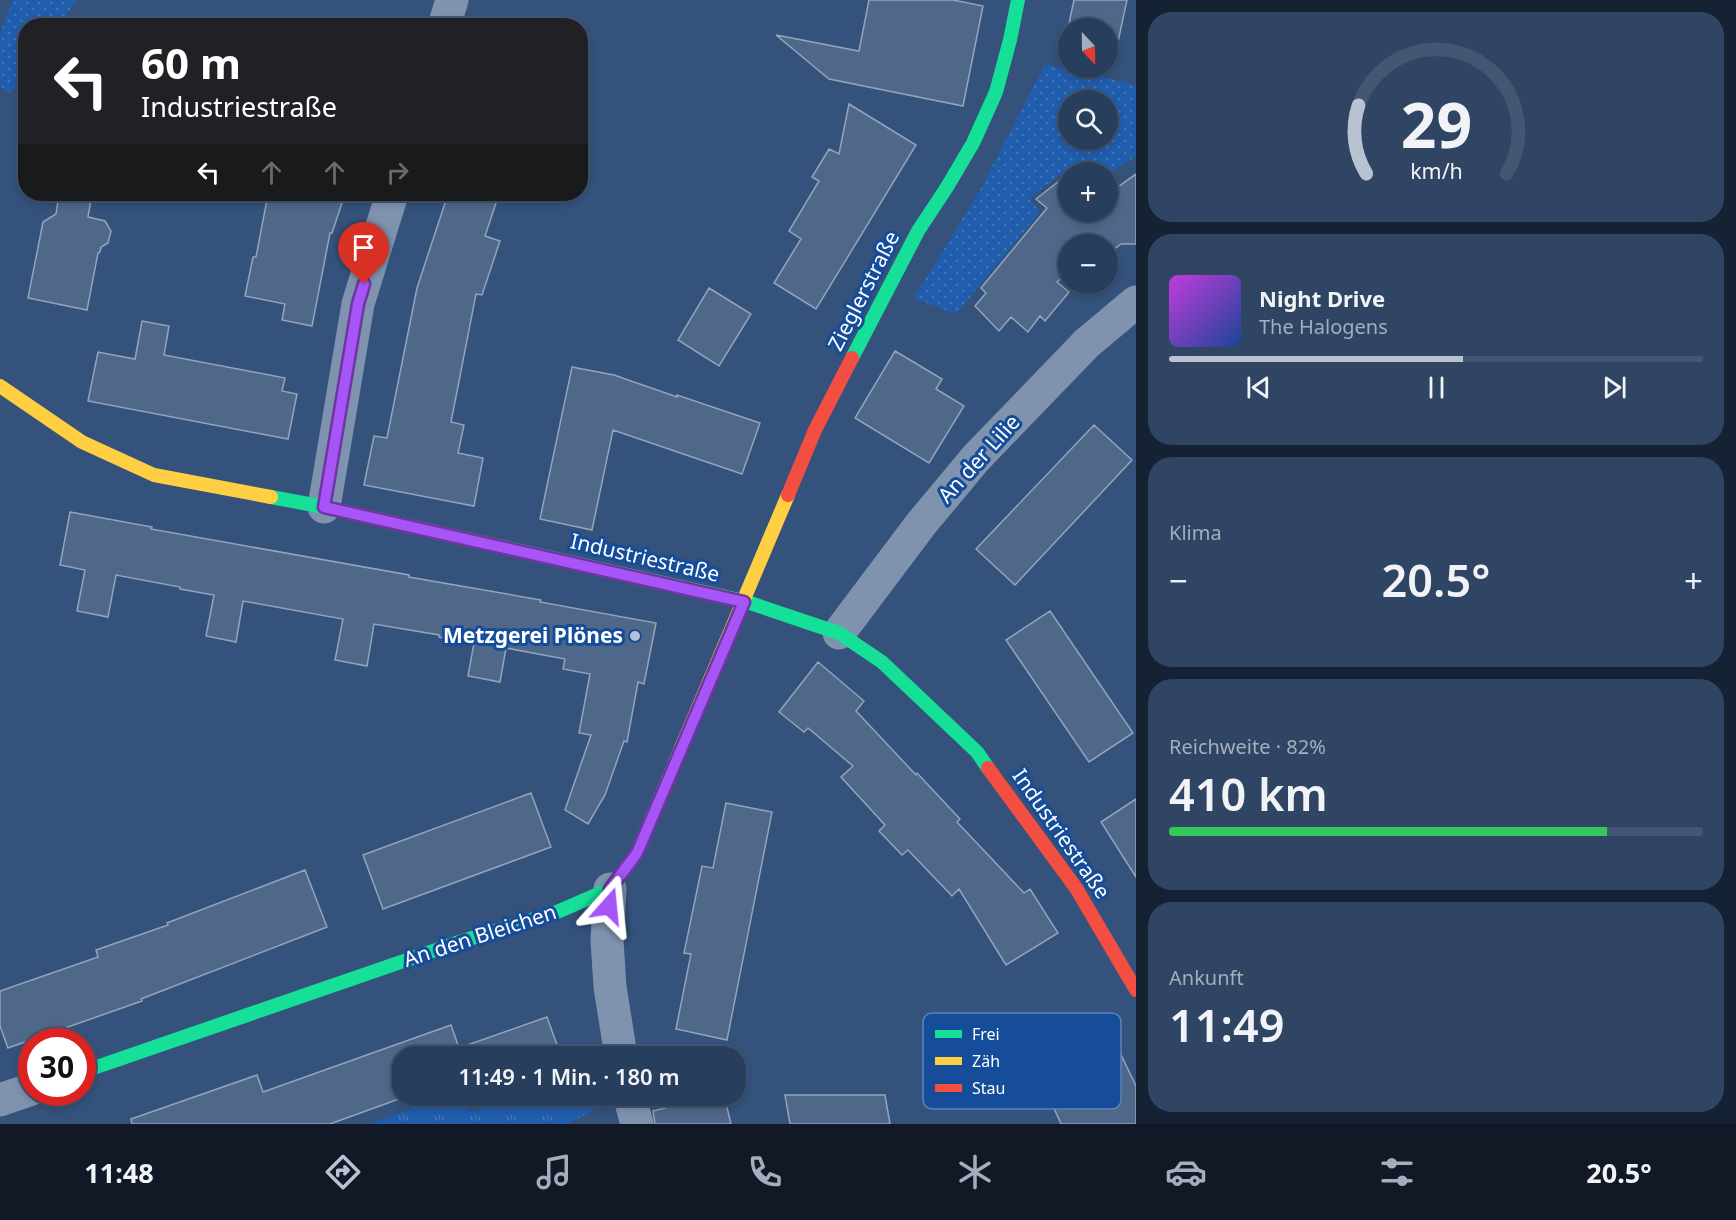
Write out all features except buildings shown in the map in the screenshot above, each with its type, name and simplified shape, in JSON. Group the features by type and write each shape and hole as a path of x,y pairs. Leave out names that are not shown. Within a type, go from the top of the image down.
{"street":[{"path":"446,18 452,0"},
{"name":"Zieglerstraße","path":"744,602 815,430 918,231 947,187 996,92 1018,0"},
{"path":"324,507 358,304 390,201"},
{"name":"An der Lilie","path":"839,633 921,524 976,458 1087,343 1136,302"},
{"name":"Industriestraße","path":"0,386 82,441 154,475 324,507 744,602 839,633 882,662 977,752 1076,888 1136,990"},
{"name":"An den Bleichen","path":"96,1067 456,943 557,912 610,889 637,853 744,602"},
{"path":"610,889 607,940 610,987 619,1046"},
{"path":"0,1100 18,1094"},
{"path":"632,1106 637,1124"}],"green space":[{"path":"13,0 77,0 63,18 18,18 18,82 10,93 0,87 0,34"},
{"path":"1045,64 1058,67 1058,78 1106,78 1136,85 1136,156 1118,168 1118,162 1058,162 1058,176 1029,198 1040,212 956,314 914,298 980,190"},
{"path":"418,1106 468,1106 471,1112 489,1106 593,1106 594,1110 568,1124 370,1124"}],"traffic: fast":[{"path":"852,358 918,231 973,143 996,92 1018,0"},
{"path":"271,497 744,601 839,633 882,662 977,752 988,768"},
{"path":"96,1067 456,943 557,912 610,889 637,853 681,748"}],"traffic: slow":[{"path":"0,386 82,442 154,475 271,497"},
{"path":"681,748 788,495"}],"traffic: jam":[{"path":"788,495 815,430 852,358"},
{"path":"988,768 1076,888 1136,990"}],"place":[{"name":"Metzgerei Plönes","path":"635,636"}],"route":[{"path":"364,284 358,304 324,507 744,602 637,853 610,889 609,906"}]}
